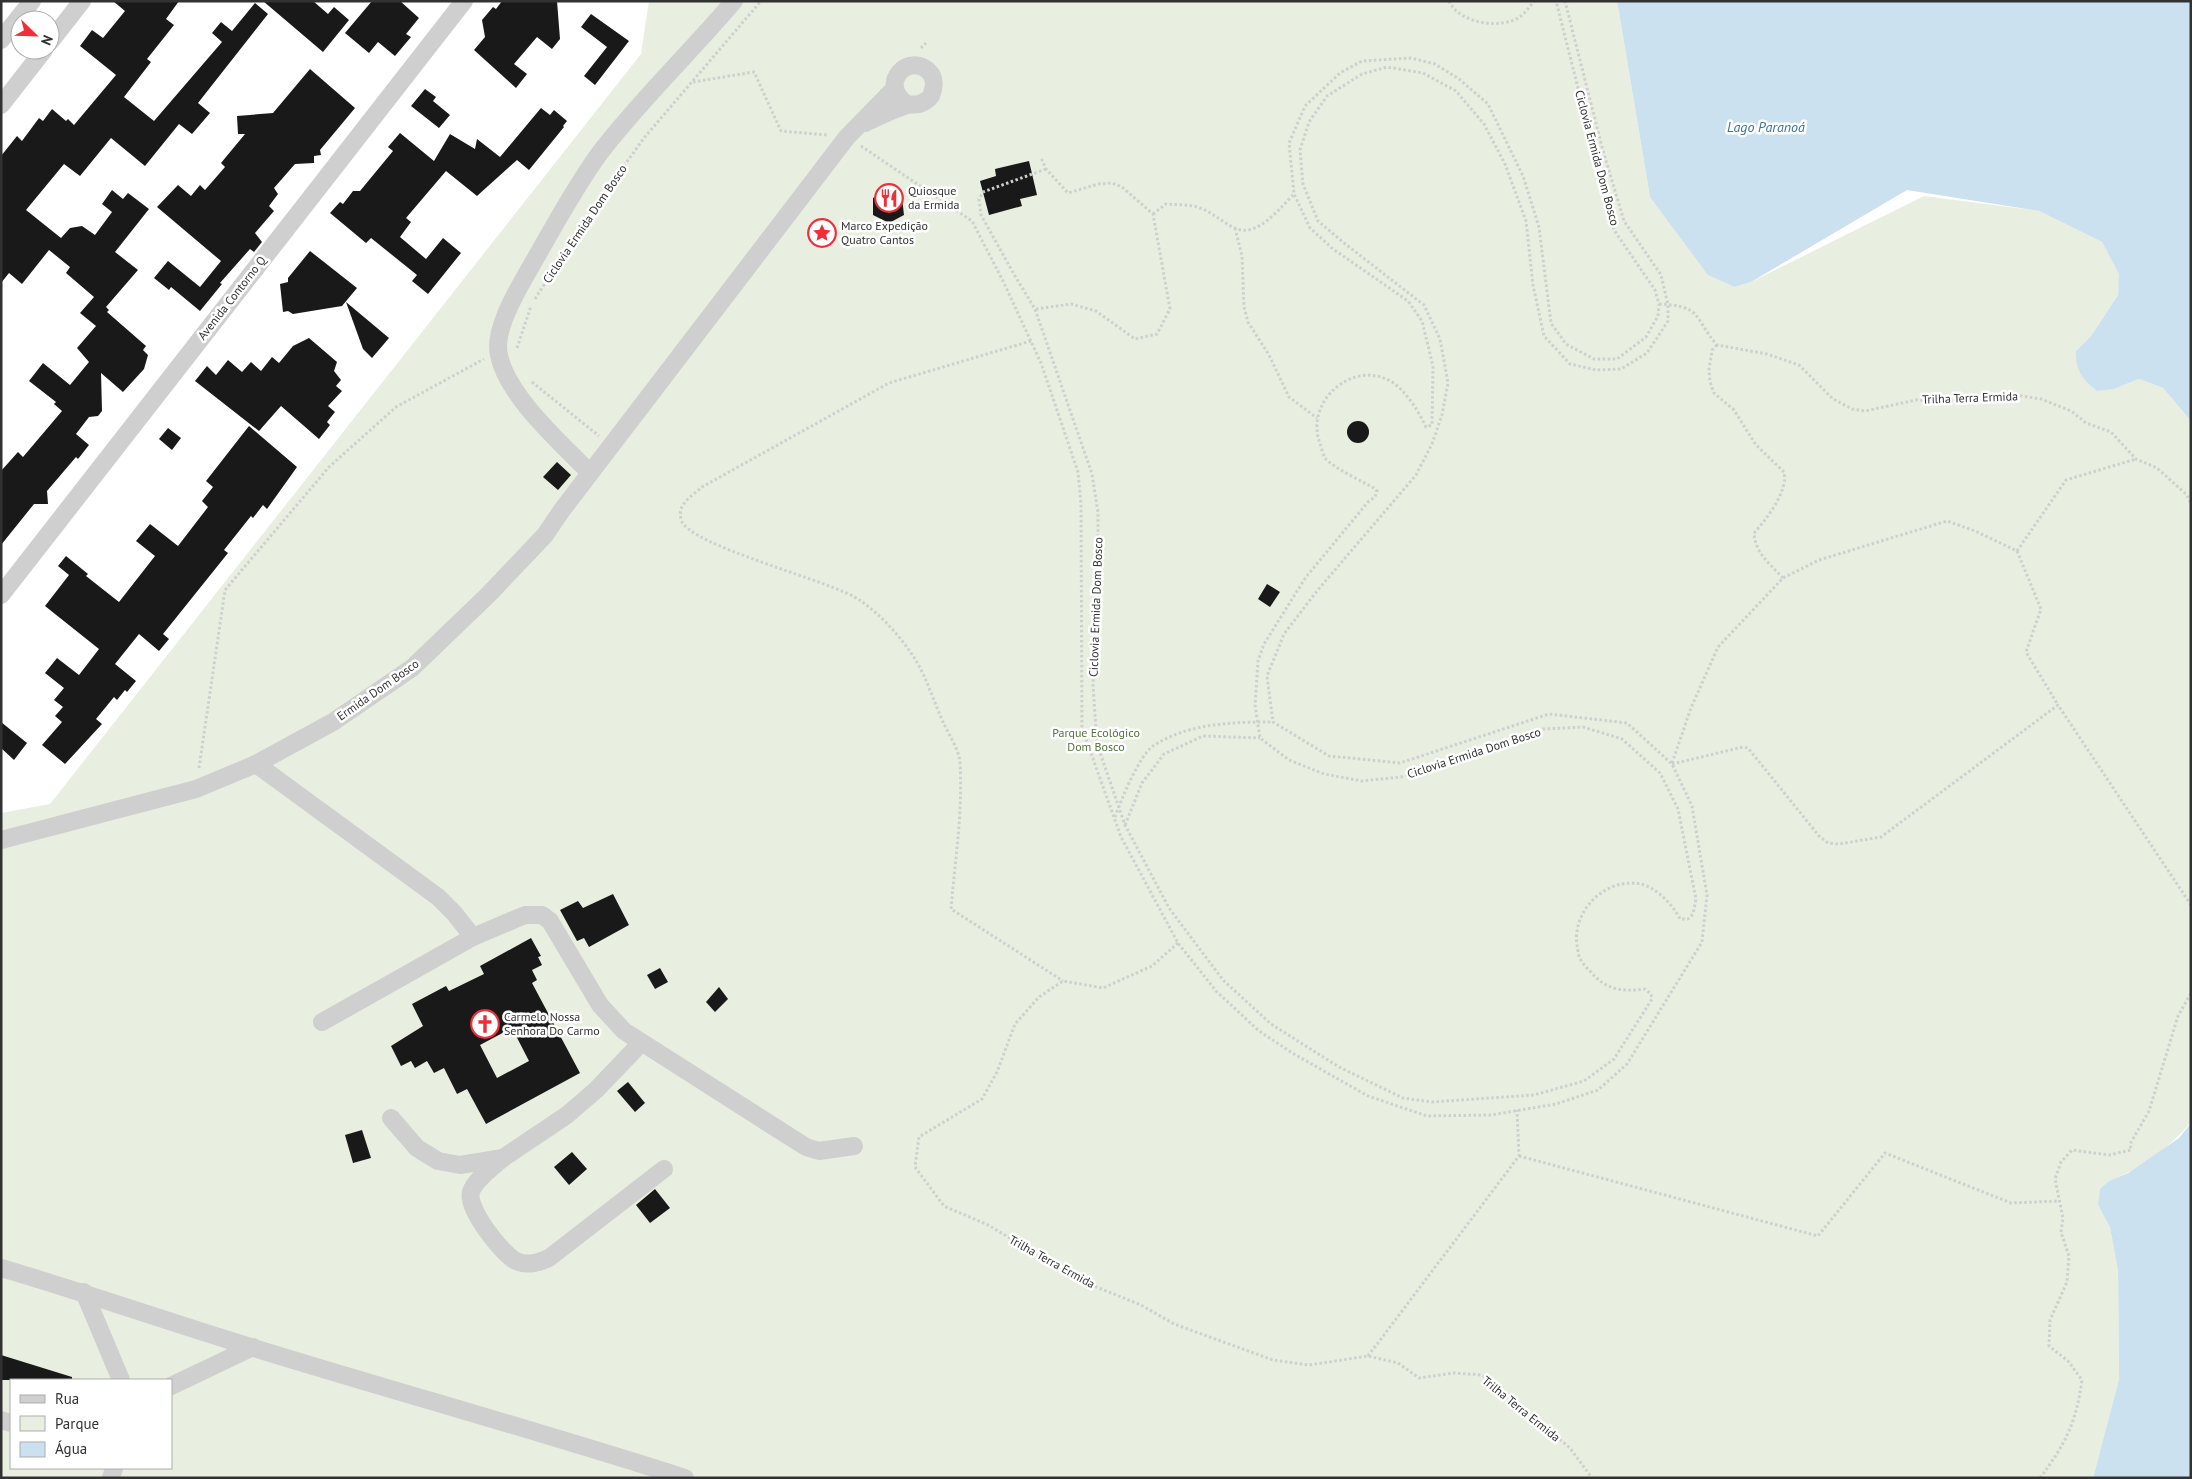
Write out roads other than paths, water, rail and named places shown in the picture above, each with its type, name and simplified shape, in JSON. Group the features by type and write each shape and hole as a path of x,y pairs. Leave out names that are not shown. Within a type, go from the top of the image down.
{"street":[{"path":"1,40 32,1"},
{"path":"60,29 82,1"},
{"name":"Avenida Contorno Q","path":"1,595 464,1"},
{"path":"590,473 521,399 501,366 498,352 502,327 513,297 566,205 599,155 734,1"},
{"path":"1,105 36,60"},
{"path":"852,131 908,105 920,104 930,98 934,88 932,76 925,68 914,65 902,68 895,77 894,89 899,99 908,105"},
{"name":"Ermida Dom Bosco","path":"1,840 196,789 256,764 333,722 412,668 488,595 545,535 590,473 852,131 894,89"},
{"path":"256,764 438,897 454,913 473,937"},
{"path":"322,1022 473,937 525,915 542,915 550,921 600,1005 624,1031 806,1147 819,1151 854,1146"},
{"path":"641,1043 596,1090 567,1115 503,1158 474,1185 471,1192 471,1201 479,1218 505,1254 516,1261 526,1264 538,1264 549,1258 664,1169"},
{"path":"391,1118 417,1148 438,1161 460,1165 503,1158"},
{"path":"1,1268 84,1292 253,1347 538,1431 685,1478"},
{"path":"84,1292 121,1379"},
{"path":"172,1386 253,1347"}],"water":[{"name":"Lago Paranoá","path":"1617,1 2191,1 2191,421 2163,388 2139,379 2114,389 2097,391 2080,374 2076,351 2091,336 2118,295 2119,274 2102,242 2039,211 1907,190 1751,282 1735,287 1708,275 1650,197"},
{"path":"2191,1123 2191,1478 2093,1478 2119,1379 2118,1271 2110,1227 2098,1205 2100,1189 2109,1181 2128,1173 2179,1138"}],"place":[{"name":"Quiosque da Ermida","path":"889,198"},
{"name":"Marco Expedição Quatro Cantos","path":"822,233"},
{"name":"Carmelo Nossa Senhora Do Carmo","path":"485,1024"}],"park label":[{"name":"Parque Ecológico Dom Bosco","path":"1096,740"}]}
